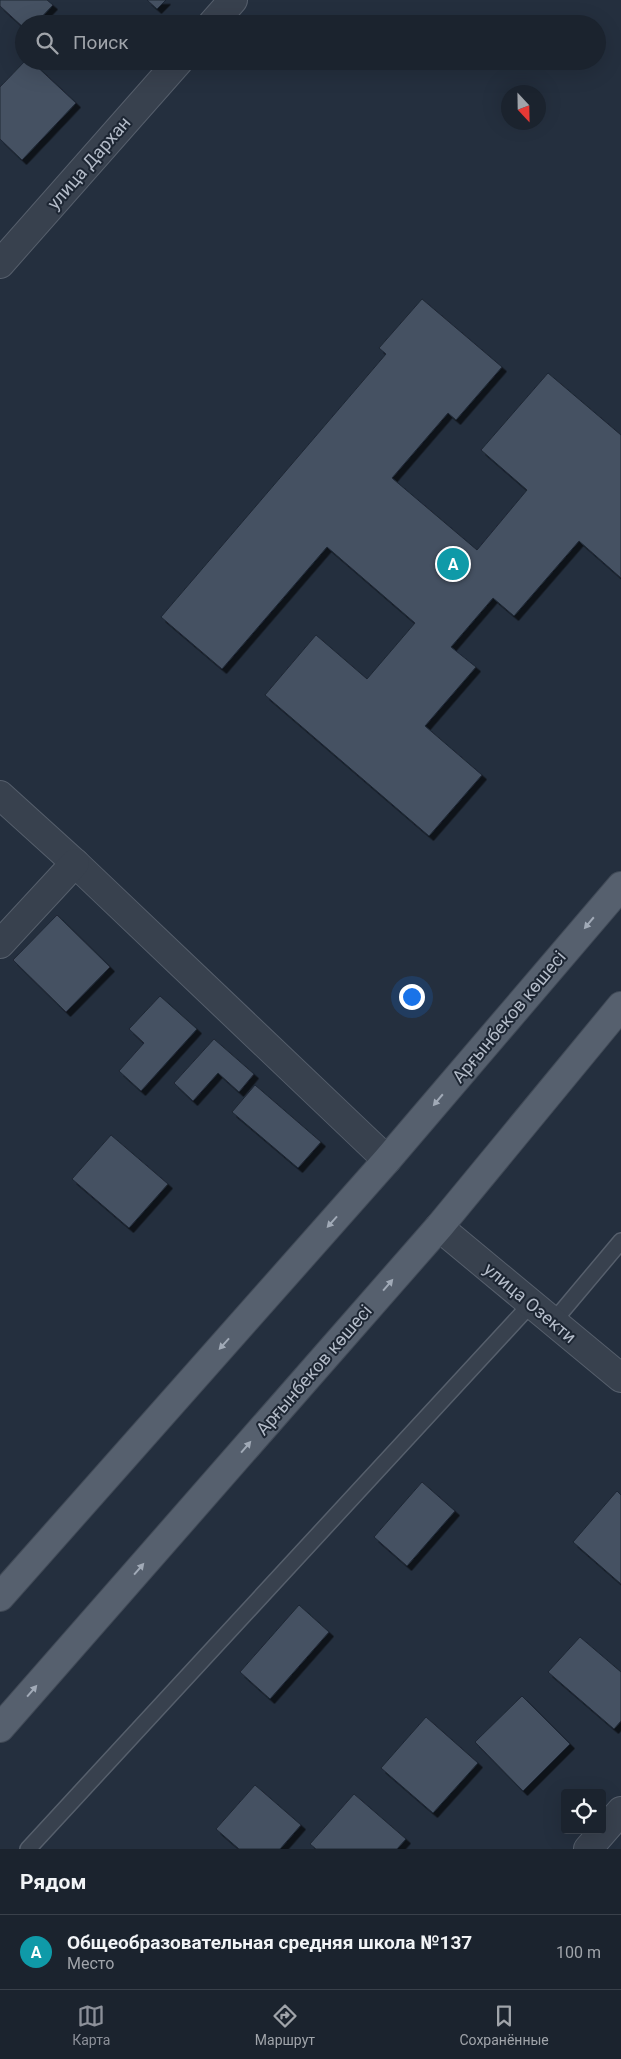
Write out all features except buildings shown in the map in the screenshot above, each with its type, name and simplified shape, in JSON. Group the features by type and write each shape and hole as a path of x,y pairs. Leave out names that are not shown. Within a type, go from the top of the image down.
{"main road":[{"name":"Арғынбеков көшесі","path":"0,1597 387,1160 621,886"},
{"name":"Арғынбеков көшесі","path":"0,1728 438,1227 621,1006"}],"street":[{"path":"220,15 233,0"},
{"name":"улица Дархан","path":"0,264 171,70"},
{"path":"0,795 75,863 387,1160"},
{"path":"0,944 75,863"},
{"name":"улица Озекти","path":"438,1227 621,1378"},
{"path":"588,1849 621,1812"}],"lane":[{"path":"553,1322 621,1241"},
{"path":"28,1849 531,1304"}],"place":[{"name":"Общеобразовательная средняя школа №137","path":"453,564"}]}
